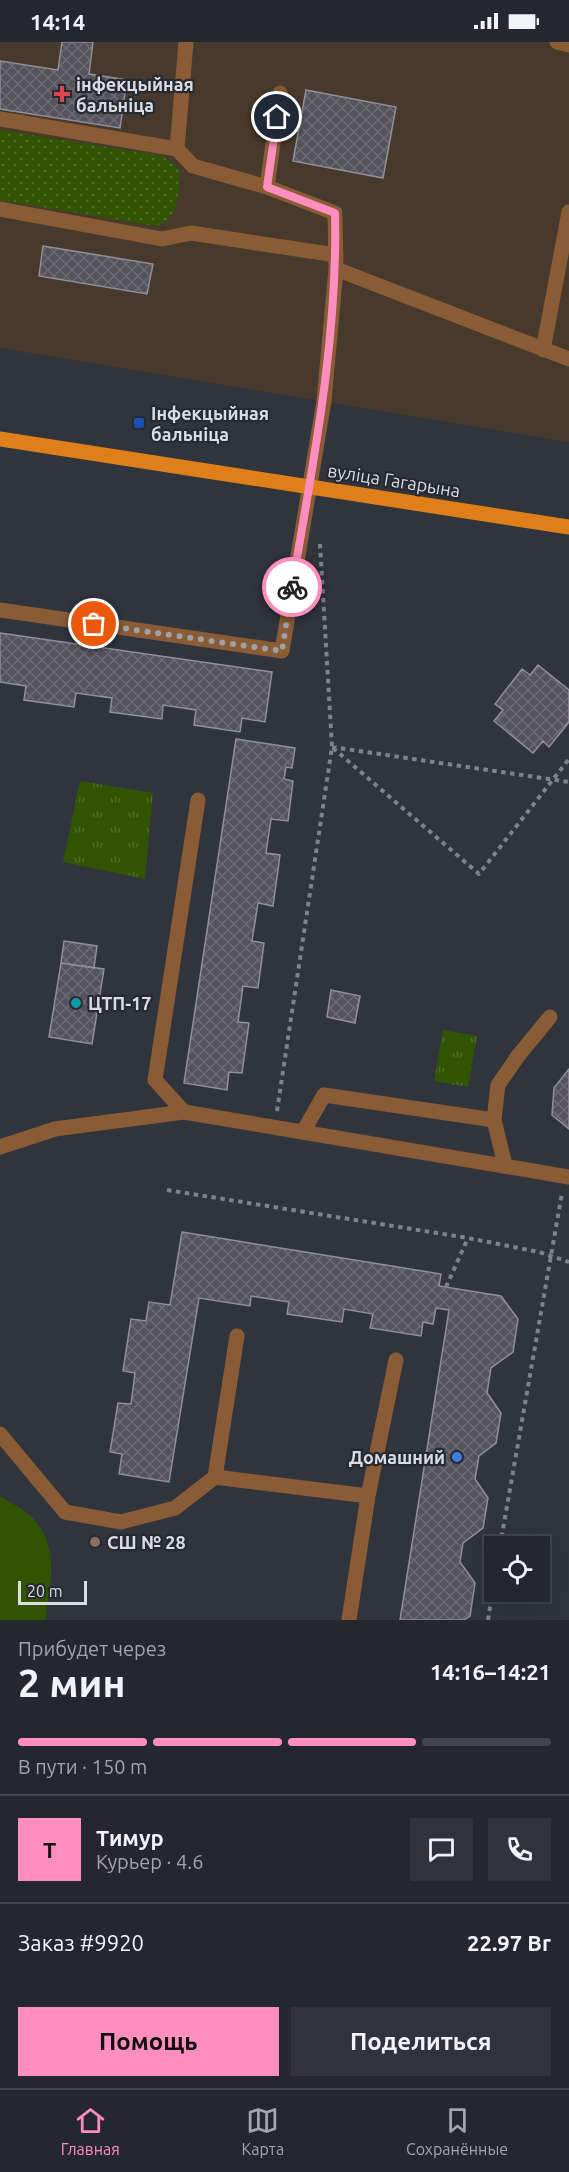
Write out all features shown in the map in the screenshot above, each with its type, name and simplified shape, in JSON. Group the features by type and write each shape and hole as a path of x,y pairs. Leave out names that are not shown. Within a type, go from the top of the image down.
{"main road":[{"name":"вуліца Гагарына","path":"0,439 569,527"}],"lane":[{"path":"177,149 186,42"},
{"path":"556,42 569,45"},
{"path":"267,187 280,93"},
{"path":"0,119 177,149 193,166 267,187 335,213 336,262 324,401 282,651 0,610"},
{"path":"0,208 162,238 191,233 336,262 569,359"},
{"path":"543,350 569,212"},
{"path":"184,1112 155,1080 198,800"},
{"path":"505,1165 494,1120 498,1084 550,1017"},
{"path":"303,1132 324,1095 494,1120"},
{"path":"0,1147 55,1129 184,1112 567,1176"},
{"path":"0,1434 65,1512 121,1522 175,1509 215,1477 237,1336"},
{"path":"349,1620 368,1497 396,1360"},
{"path":"215,1477 368,1497"}],"path":[{"path":"274,1127 332,747 320,533"},
{"path":"332,747 569,782"},
{"path":"332,747 479,874 569,759"},
{"path":"502,1536 567,1176"},
{"path":"167,1190 468,1238 569,1262"},
{"path":"446,1287 468,1238"},
{"path":"488,1620 491,1602"}],"shaded area":[{"path":"0,42 569,42 569,442 0,348"}],"green space":[{"path":"0,130 163,156 180,170 174,211 170,218 155,226 0,200"},
{"path":"80,781 153,793 145,879 63,862"},
{"path":"443,1030 477,1036 468,1087 434,1081"},
{"path":"0,1496 28,1514 45,1537 49,1550 51,1578 45,1620 0,1620"}],"building":[{"name":"інфекцыйная бальніца","path":"62,42 93,42 89,74 127,80 120,128 0,109 0,61 58,70"},
{"path":"306,90 396,107 383,178 293,161"},
{"path":"43,246 153,264 147,294 39,276"},
{"path":"0,633 272,672 265,722 242,718 240,732 194,725 196,710 163,705 162,719 110,712 112,698 76,693 74,707 24,700 26,686 0,682"},
{"path":"538,665 569,690 569,722 549,747 543,741 533,753 494,721 503,710 495,704 522,669 530,675"},
{"path":"236,739 295,748 292,768 286,767 284,779 293,781 288,821 271,819 266,853 280,855 273,906 258,903 252,941 264,943 258,988 243,986 238,1022 249,1023 242,1073 229,1072 227,1090 184,1083"},
{"path":"64,941 97,946 94,968 61,963"},
{"name":"ЦТП-17","path":"61,963 104,969 92,1044 49,1037"},
{"path":"331,990 360,996 355,1023 327,1017"},
{"path":"569,1069 569,1129 552,1115 554,1088"},
{"path":"182,1232 441,1274 439,1286 501,1296 518,1319 513,1352 491,1368 487,1393 501,1413 496,1443 479,1456 475,1479 488,1498 483,1528 463,1543 460,1562 475,1583 470,1616 464,1620 400,1620 449,1310 436,1308 433,1324 423,1322 421,1336 370,1328 373,1314 344,1309 342,1322 287,1314 289,1302 251,1296 250,1306 199,1298 169,1482 119,1474 122,1454 110,1452 118,1403 131,1404 135,1373 123,1371 131,1319 146,1321 149,1302 170,1305"}],"way so far":[{"path":"94,624 282,651 292,587"}],"place":[{"name":"інфекцыйная бальніца","path":"62,94"},
{"name":"Інфекцыйная бальніца","path":"139,423"},
{"name":"ЦТП-17","path":"76,1003"},
{"name":"Домашний","path":"457,1457"},
{"name":"СШ № 28","path":"95,1542"}],"route":[{"path":"277,117 267,187 335,213 336,269 324,401 292,587"}]}
